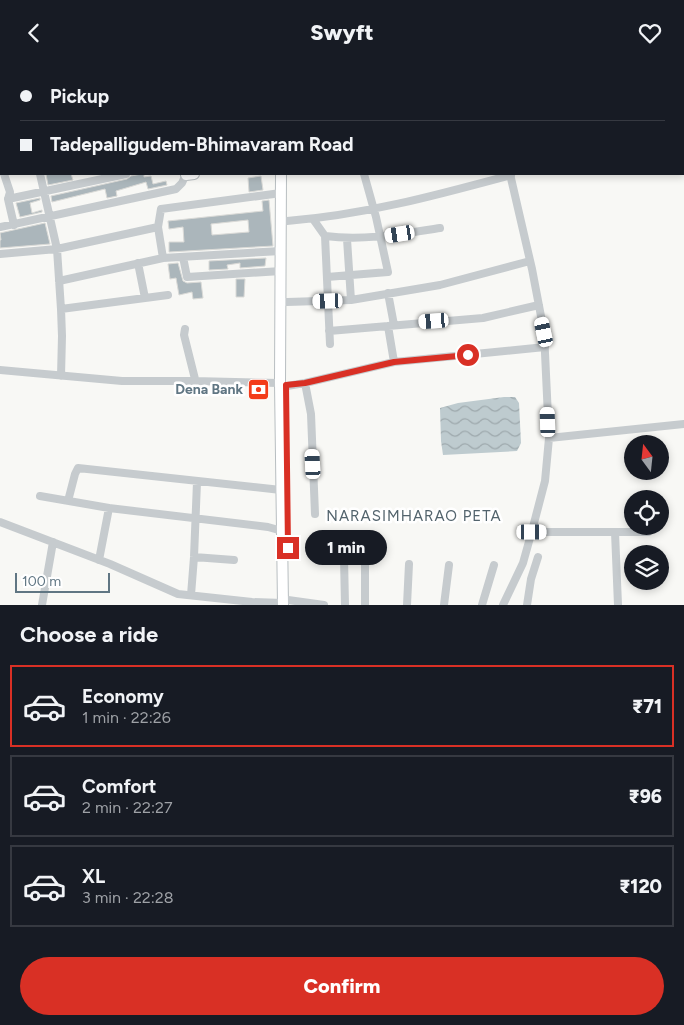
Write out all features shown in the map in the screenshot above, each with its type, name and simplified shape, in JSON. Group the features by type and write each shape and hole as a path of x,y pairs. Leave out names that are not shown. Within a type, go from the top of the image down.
{"main road":[{"path":"284,175 280,193 285,603"},
{"path":"284,175 287,221 287,303 281,490 285,603"}],"street":[{"path":"4,175 10,192 8,199 14,225"},
{"path":"40,175 57,249 62,336 61,376"},
{"path":"8,199 121,175"},
{"path":"0,227 176,189 188,175"},
{"path":"327,277 350,277 388,272 364,175"},
{"path":"287,221 313,219 374,209 425,198 506,175"},
{"path":"504,605 523,563 532,532 545,481 549,438 544,332 510,175"},
{"path":"163,257 158,227 161,209 280,193"},
{"path":"313,219 325,236 330,344"},
{"path":"0,254 57,249 158,227"},
{"path":"325,236 347,239 380,237 440,228"},
{"path":"347,239 351,300"},
{"path":"59,281 163,257 281,251"},
{"path":"183,257 187,277 281,271"},
{"path":"287,303 351,300 440,285 530,261"},
{"path":"138,263 145,298"},
{"path":"388,293 394,362"},
{"path":"61,309 168,295"},
{"path":"329,331 483,317 539,305"},
{"path":"185,329 184,335 196,379 193,381"},
{"path":"0,370 122,381 283,384 305,383 394,362 545,347"},
{"path":"305,383 311,414 315,514"},
{"path":"549,438 684,424"},
{"path":"68,501 74,474 78,468 96,468 197,482 281,490"},
{"path":"191,595 197,482"},
{"path":"40,496 109,508 268,527 282,531"},
{"path":"99,560 109,508"},
{"path":"0,522 99,560 178,594 324,605"},
{"path":"532,532 624,532"},
{"path":"615,532 618,605"},
{"path":"42,605 53,542"},
{"path":"194,557 234,560"},
{"path":"344,557 345,605"},
{"path":"527,605 531,579 538,557"},
{"path":"365,560 365,605"},
{"path":"407,605 409,564"},
{"path":"444,605 449,565"},
{"path":"482,605 494,565"}],"water":[{"path":"515,397 519,403 521,443 517,451 443,455 440,408 458,403"}],"building":[{"path":"46,175 71,175 73,180 48,185"},
{"path":"131,176 151,176 153,184 166,181 167,185 148,189 146,182 116,191 117,196 107,198 105,189 52,202 51,196 127,179"},
{"path":"261,176 263,190 249,192 248,178"},
{"path":"40,198 40,200 30,203 32,213 42,210 42,212 20,217 16,203"},
{"path":"269,200 273,246 169,252 169,242 184,242 183,227 169,229 168,221 263,211 262,201","holes":["248,220 249,232 212,235 211,224"]},
{"path":"45,223 50,244 0,248 0,233"},
{"path":"266,258 265,266 240,268 240,263 227,265 228,269 209,270 209,261"},
{"path":"178,263 183,281 187,283 201,282 203,298 193,299 192,292 179,295 176,278 170,279 168,264"},
{"path":"236,279 245,279 244,297 236,297"}],"place":[{"name":"Dena Bank","path":"259,389"}],"district":[{"name":"NARASIMHARAO PETA","path":"414,516"}],"route":[{"path":"288,548 286,385 305,383 394,362 468,355"}]}
